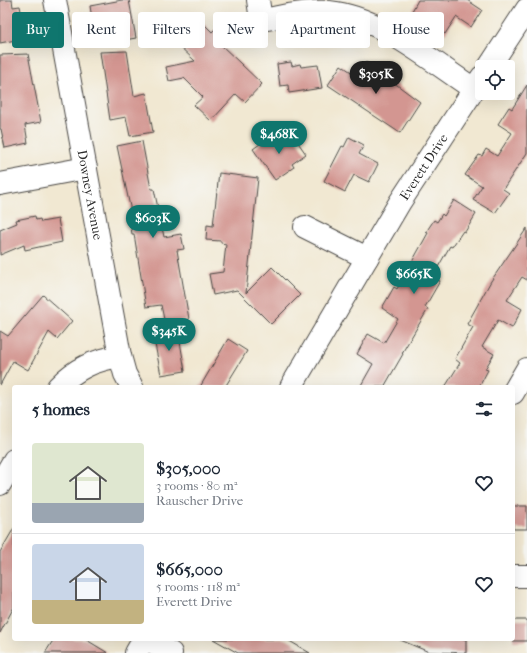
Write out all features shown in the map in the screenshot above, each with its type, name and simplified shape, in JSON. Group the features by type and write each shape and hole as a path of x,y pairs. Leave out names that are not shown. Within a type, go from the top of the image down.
{"street":[{"name":"Downey Avenue","path":"55,0 120,356 125,374 131,385"},
{"path":"258,0 261,20 310,12 336,13 359,18 382,28 475,81"},
{"path":"494,60 527,9"},
{"name":"Everett Drive","path":"292,385 400,202 475,88"},
{"path":"0,184 86,168"},
{"path":"305,227 367,258"},
{"path":"60,385 68,376 84,365 101,359 120,356"},
{"path":"515,390 527,369"},
{"path":"0,484 12,463"},
{"path":"515,576 527,576"},
{"path":"136,653 143,641"},
{"path":"150,641 171,653"}],"building":[{"path":"0,0 12,0 13,7 20,6 21,12 12,12 12,41 0,43"},
{"path":"129,0 136,38 130,39 130,12 91,12 90,6"},
{"path":"418,0 467,0 482,10 471,27 456,17 445,34 444,12 412,11"},
{"path":"205,25 212,32 213,31 213,48 224,48 262,84 245,102 236,94 211,121 194,105 203,97 184,78 169,81 166,67 195,61 181,48 205,48"},
{"path":"127,51 134,96 146,93 153,132 130,136 126,117 110,120 100,52"},
{"path":"28,54 41,122 25,125 28,143 5,148 0,129 0,55"},
{"path":"291,62 292,66 300,64 301,67 318,65 322,88 289,93 288,85 280,86 277,64"},
{"path":"366,62 420,102 400,133 328,85 341,65 357,76"},
{"path":"527,85 527,153 503,189 509,193 495,213 473,200 482,186 465,175 479,155 482,156 486,149 497,156 512,133 498,124 509,107 512,109"},
{"path":"292,134 306,154 292,164 294,167 275,180 253,149 271,136 278,145"},
{"path":"349,137 364,145 359,154 378,164 369,182 354,175 345,192 324,181 342,146 344,147"},
{"path":"142,141 151,189 154,189 164,237 181,234 184,249 177,250 189,319 165,324 161,305 146,307 134,234 132,234 129,216 132,216 117,146"},
{"path":"219,173 258,178 246,293 272,267 300,295 271,324 237,290 213,295 209,274 223,272 226,244 221,243 221,241 206,240 207,225 213,226"},
{"path":"454,200 476,214 465,232 463,231 452,247 450,246 433,276 440,281 425,307 428,309 385,385 361,385 373,364 357,354 368,334 384,343 398,319 382,308 394,287 397,289 428,233 426,232 434,220 437,222 442,214 444,216"},
{"path":"35,216 36,220 40,219 41,222 58,219 62,242 25,250 24,245 0,255 0,230 17,223 16,220"},
{"path":"527,228 527,280 522,277 507,300 522,309 512,328 498,320 482,347 494,354 485,369 488,370 480,385 446,385 460,363 455,359 473,327 467,324 491,281"},
{"path":"43,295 72,321 57,339 49,332 28,370 13,361 0,385 0,331 8,336"},
{"path":"178,330 185,371 161,375 153,334"},
{"path":"228,339 247,351 226,385 201,385"},
{"path":"515,506 527,506 527,529 515,529"},
{"path":"12,531 12,611 0,633 0,552"},
{"path":"515,620 527,620 527,641 515,641"},
{"path":"53,641 88,641 108,653 45,653"},
{"path":"217,641 289,641 310,653 238,653"},
{"path":"403,641 466,641 466,653 429,652"}]}
